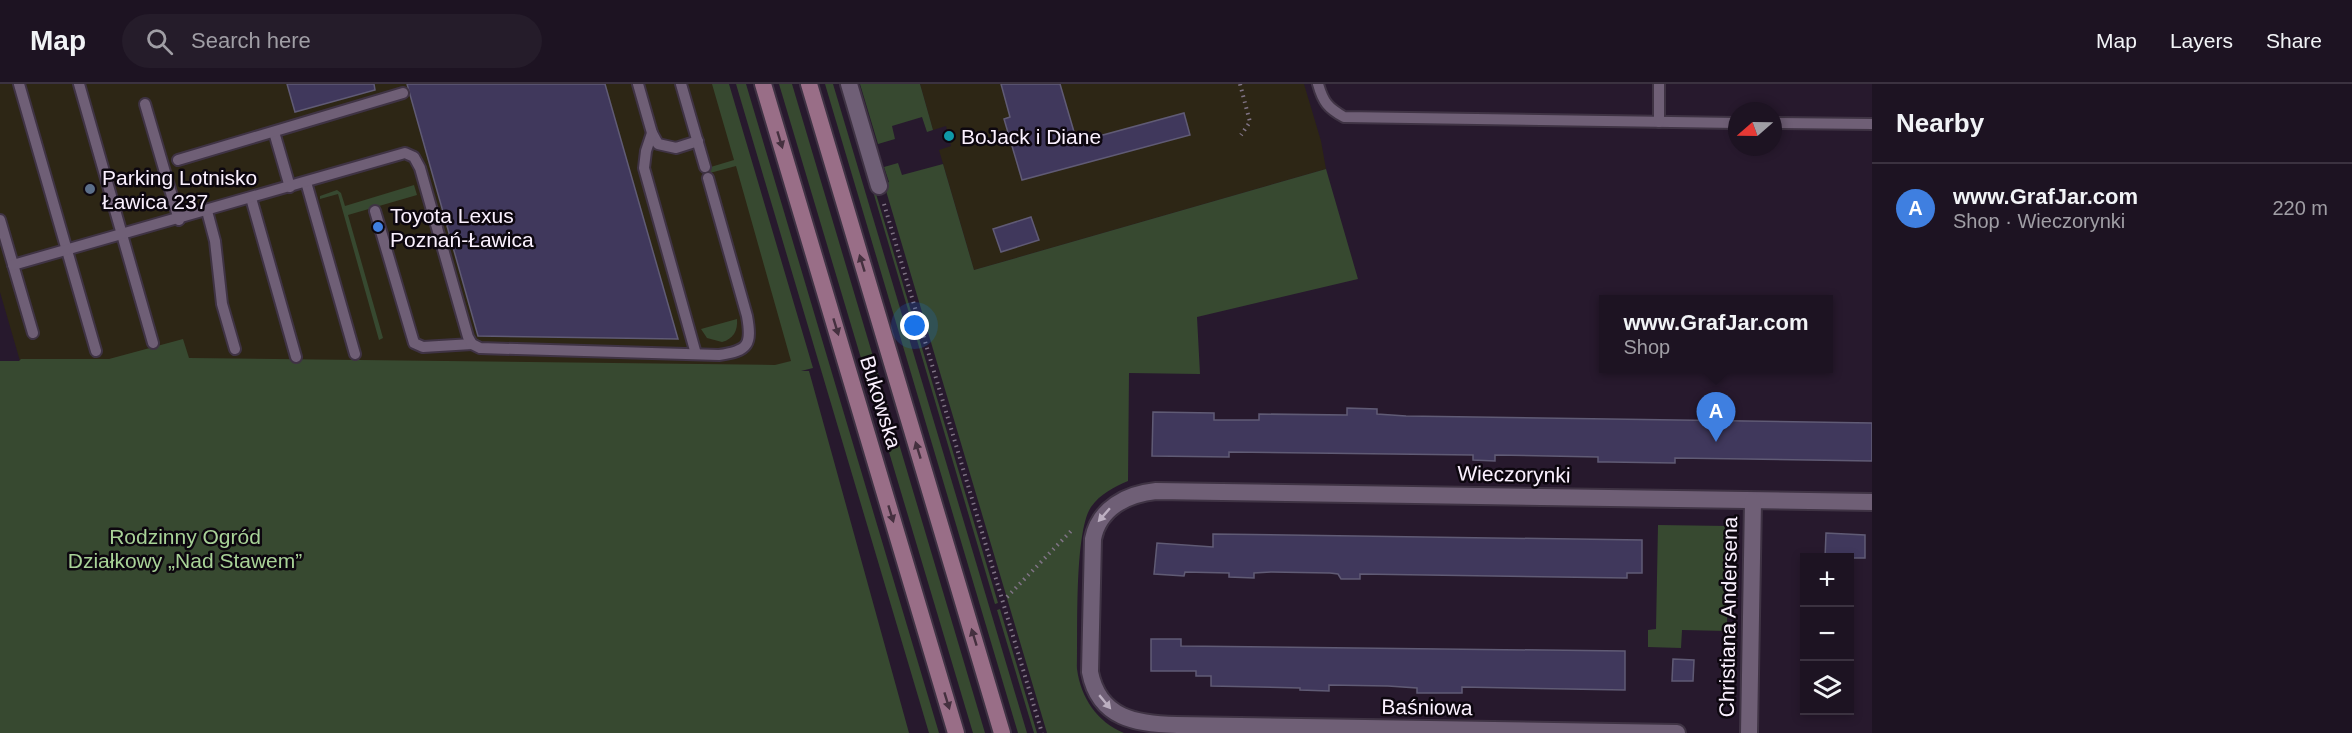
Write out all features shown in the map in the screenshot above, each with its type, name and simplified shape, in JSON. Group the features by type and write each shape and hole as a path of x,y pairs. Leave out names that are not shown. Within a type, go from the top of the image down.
{"main road":[{"name":"Bukowska","path":"763,84 957,733"},
{"name":"Bukowska","path":"809,84 1002,733"}],"street":[{"path":"849,84 879,186"},
{"name":"Wieczorynki","path":"1177,725 1138,723 1116,714 1100,697 1092,683 1090,672 1093,539 1096,525 1103,514 1115,504 1131,496 1156,491 1872,502"},
{"name":"Christiana Andersena","path":"1749,733 1753,501"},
{"name":"Baśniowa","path":"1177,725 1677,733"}],"lane":[{"path":"19,84 96,351"},
{"path":"79,84 153,343"},
{"path":"638,84 652,134 658,144 667,148 676,148 698,141"},
{"path":"375,211 414,343 423,346 472,344 480,348 719,355 734,353 745,346 750,335 747,316 681,84"},
{"path":"1318,84 1329,109 1344,117 1728,123"},
{"path":"1659,84 1659,122"},
{"path":"178,160 403,93"},
{"path":"145,104 178,220"},
{"path":"1782,123 1872,124"},
{"path":"274,132 291,187"},
{"path":"652,134 646,151 644,168 696,354"},
{"path":"13,266 405,153 414,157 420,168 468,337 472,344"},
{"path":"306,182 355,354"},
{"path":"251,198 296,357"},
{"path":"207,211 215,241 222,304 235,349"},
{"path":"0,219 33,333"}],"path":[{"path":"1240,84 1250,122 1241,135"},
{"path":"879,186 1042,733"},
{"path":"1006,597 1076,527"}],"shaded area":[{"name":"Toyota Lexus Poznań-Ławica","path":"0,84 714,84 797,371 20,361 0,292"},
{"path":"920,84 1304,84 1321,141 1326,169 974,270 939,150 951,146 946,126 933,130"}],"green space":[{"name":"Rodzinny Ogród Działkowy „Nad Stawem”","path":"712,84 729,84 813,368 801,371 809,371 909,733 0,733 0,361 109,359 183,339 189,358 775,365 791,361 736,166 706,174 704,169 734,160"},
{"path":"736,84 746,84 939,733 929,733"},
{"path":"779,84 792,84 985,733 973,733"},
{"path":"825,84 833,84 1027,733 1018,733"},
{"path":"860,84 920,84 933,130 927,132 922,117 892,126 895,139 878,144"},
{"path":"898,163 902,175 943,164 974,270 1326,169 1358,279 1197,317 1200,374 1129,373 1128,481 1103,495 1091,507 1082,538 1077,609 1077,669 1082,690 1098,716 1124,733 1047,733 884,184 889,182 884,167"},
{"path":"414,185 417,195 348,215 383,338 379,340 338,194 320,199 320,196 337,190 341,193 345,206"},
{"path":"874,187 998,603 995,604 872,188"},
{"path":"737,319 734,334 722,342 707,338 701,329"},
{"path":"1658,525 1728,526 1727,631 1682,630 1681,648 1648,647 1648,630 1656,629"},
{"path":"1000,609 1037,733 1034,733 997,610"}],"building":[{"path":"287,84 374,84 375,90 295,112"},
{"path":"407,84 605,84 678,339 478,336"},
{"path":"1001,84 1060,84 1077,142 1184,113 1190,135 1022,180 1004,119 1010,117"},
{"path":"1031,217 1039,240 1001,252 993,229"},
{"path":"1347,408 1377,409 1377,414 1406,416 1872,423 1872,461 1675,458 1675,463 1598,462 1598,457 1495,455 1495,461 1473,460 1473,455 1229,452 1229,457 1152,456 1153,412 1214,413 1214,420 1259,420 1259,414 1347,415"},
{"path":"1826,533 1865,535 1865,558 1854,558 1854,553 1825,553"},
{"path":"1213,534 1642,540 1642,573 1627,573 1627,578 1360,574 1360,579 1341,579 1338,574 1330,573 1254,573 1254,578 1229,577 1229,573 1185,572 1184,576 1154,574 1157,543 1213,547"},
{"path":"1151,639 1181,639 1181,646 1625,651 1625,690 1462,687 1462,693 1417,693 1417,688 1388,686 1329,685 1329,691 1211,686 1211,676 1196,676 1196,671 1151,671"},
{"path":"1673,659 1694,660 1693,681 1672,681"}],"place":[{"name":"BoJack i Diane","path":"949,136"},
{"name":"Parking Lotnisko Ławica 237","path":"90,189"},
{"name":"Toyota Lexus Poznań-Ławica","path":"378,227"},
{"name":"www.GrafJar.com","path":"1716,442"}]}
